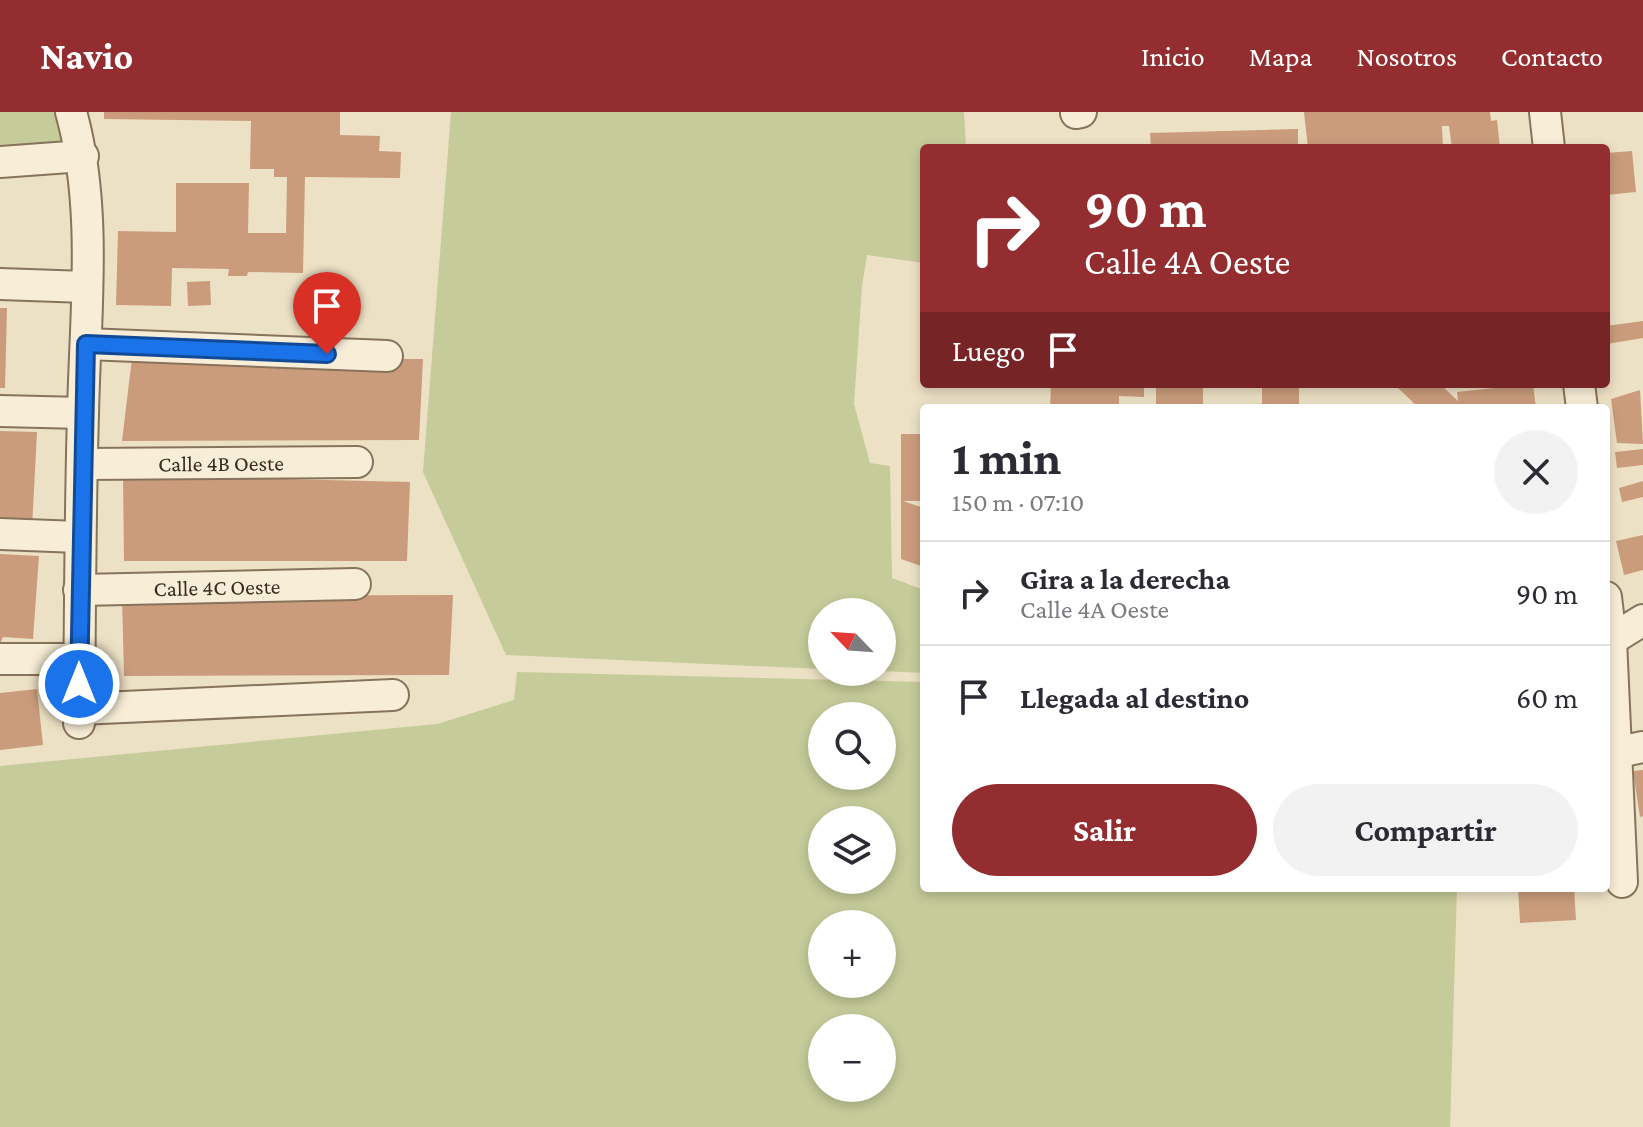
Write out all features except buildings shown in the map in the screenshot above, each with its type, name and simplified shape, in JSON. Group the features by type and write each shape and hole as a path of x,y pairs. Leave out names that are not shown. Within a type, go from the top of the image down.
{"street":[{"path":"71,112 83,156 86,287 79,537 79,716 393,695"},
{"path":"1545,112 1549,144"},
{"path":"0,162 83,156"},
{"path":"0,284 86,287"},
{"path":"86,344 387,356"},
{"path":"0,411 83,413"},
{"name":"Calle 4B Oeste","path":"83,464 357,462"},
{"path":"0,534 79,537"},
{"name":"Calle 4C Oeste","path":"79,590 355,584"},
{"path":"1610,640 1643,620"},
{"path":"1610,647 1628,750 1622,882"},
{"path":"0,659 78,659"}],"green space":[{"path":"0,112 63,112 71,148 0,151"},
{"path":"451,112 964,112 966,144 920,144 920,262 867,255 862,286 854,404 870,463 890,466 892,578 920,588 920,673 896,672 896,598 808,598 808,668 506,655 423,472"},
{"path":"517,672 808,679 808,686 896,686 896,681 920,682 920,892 1457,892 1450,1127 0,1127 0,766 437,724 514,700"}],"route":[{"path":"79,684 79,537 86,344 327,354"}]}
